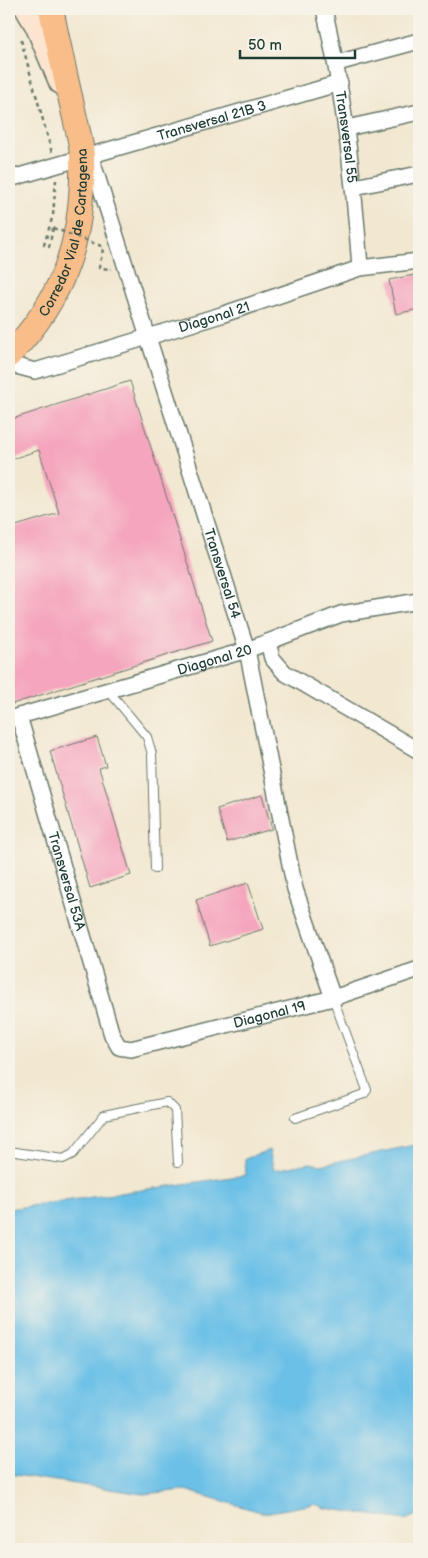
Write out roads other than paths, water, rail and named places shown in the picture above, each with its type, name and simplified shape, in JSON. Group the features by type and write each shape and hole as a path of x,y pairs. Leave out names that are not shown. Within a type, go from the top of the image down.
{"main road":[{"name":"Corredor Vial de Cartagena","path":"9,355 44,314 60,286 72,255 79,223 86,155 76,123 51,9"}],"street":[{"path":"26,9 36,26 76,123"},
{"name":"Transversal 55","path":"324,9 337,63 347,128 360,268"},
{"path":"337,63 419,41"},
{"name":"Transversal 21B 3","path":"9,179 86,155 340,83"},
{"path":"347,128 419,112"},
{"name":"Transversal 54","path":"86,155 148,336 247,650 295,889 333,998"},
{"path":"354,188 419,174"},
{"name":"Diagonal 21","path":"9,364 35,371 220,315 360,268 419,262"},
{"name":"Diagonal 20","path":"14,718 247,650 341,614 419,601"},
{"path":"268,642 272,658 285,673 419,751"},
{"name":"Transversal 53A","path":"14,718 112,1035 119,1047"},
{"name":"Diagonal 19","path":"119,1047 131,1049 333,998 419,969"}],"lane":[{"path":"108,690 147,737 152,754 154,869"},
{"path":"295,1118 364,1094 367,1090 333,998"},
{"path":"9,1151 63,1159 72,1154 104,1115 167,1102 175,1110 178,1162"}],"water":[{"path":"419,1144 419,1514 405,1520 325,1508 315,1504 264,1513 185,1490 143,1494 9,1474 9,1209 246,1175 245,1159 269,1150 274,1170 310,1163 321,1165"}]}
